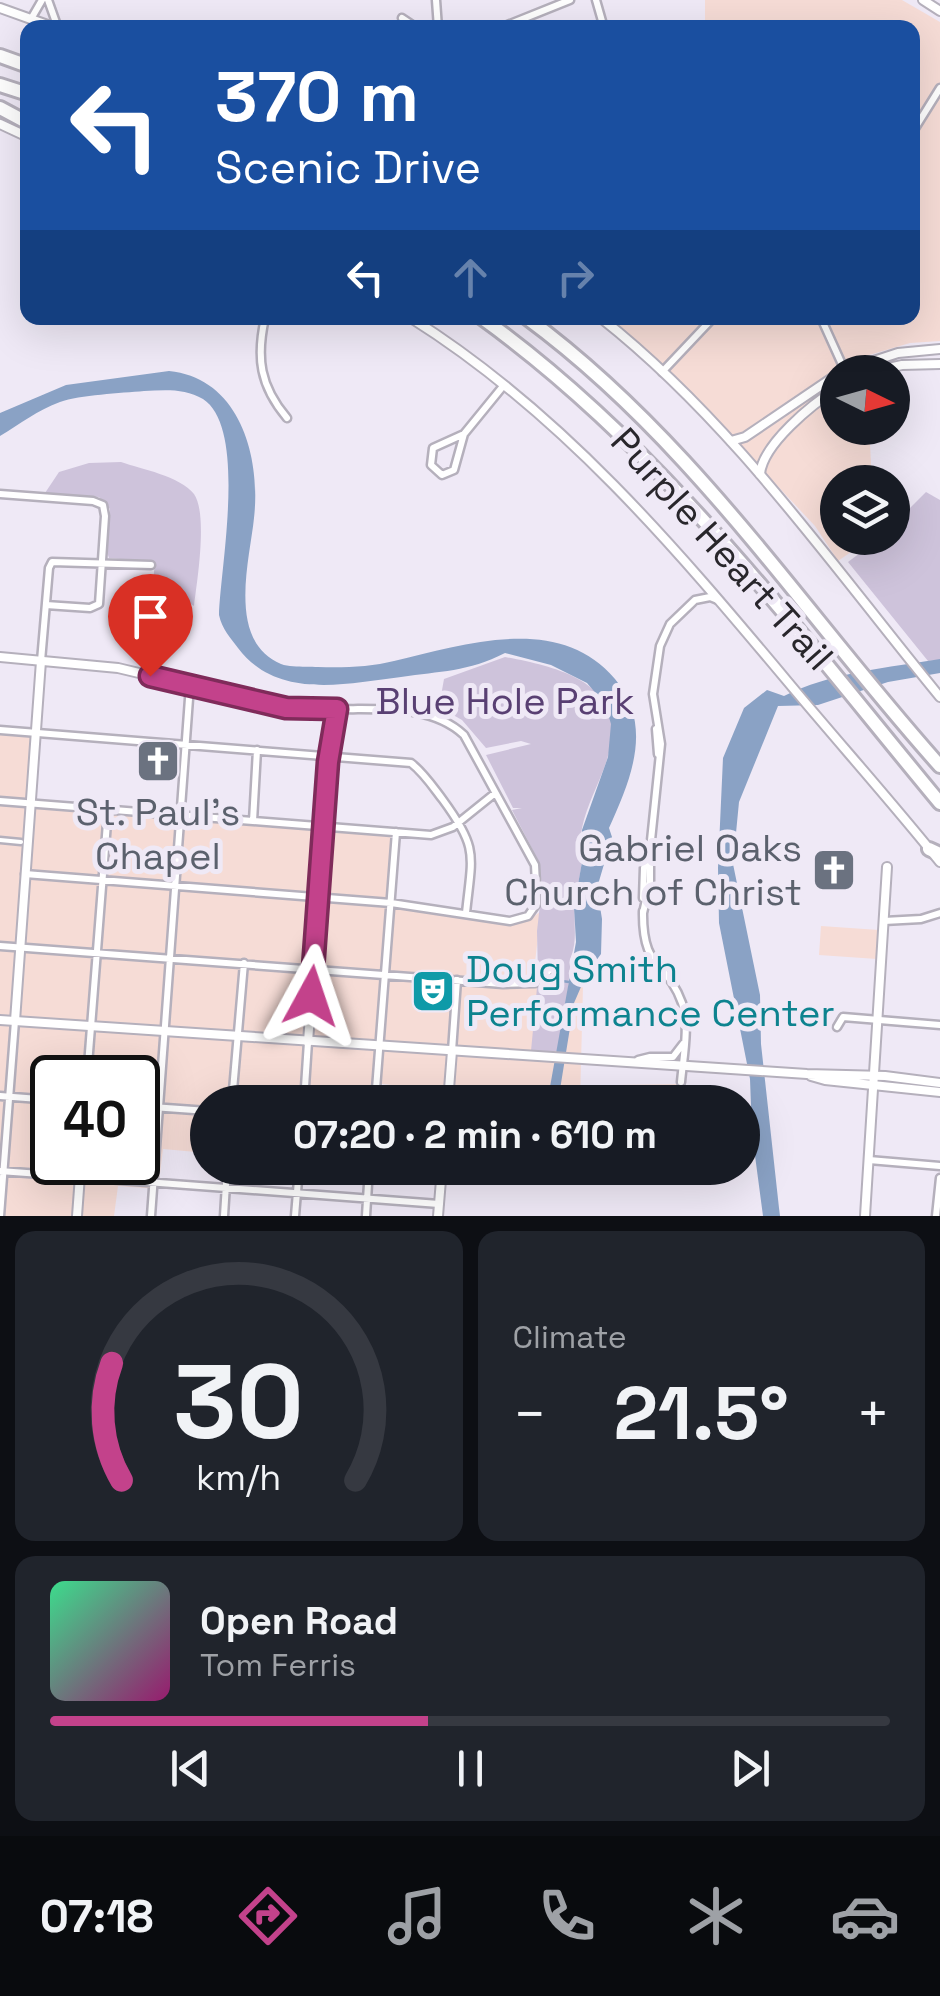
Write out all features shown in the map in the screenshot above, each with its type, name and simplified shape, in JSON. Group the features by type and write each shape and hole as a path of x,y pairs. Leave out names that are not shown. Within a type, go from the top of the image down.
{"highway":[{"name":"Purple Heart Trail","path":"491,325 548,368 622,434 684,498 940,803"},
{"name":"Purple Heart Trail","path":"536,325 590,368 654,428 730,510 936,761"}],"main road":[{"path":"923,0 940,11"},
{"path":"0,8 36,20"},
{"path":"422,325 504,384 586,455 658,528 940,862"},
{"path":"609,325 731,441 940,697"},
{"path":"892,355 939,349"},
{"path":"910,365 939,364"},
{"path":"731,441 744,437 820,387"},
{"path":"760,474 762,460 771,448 820,401"},
{"path":"0,656 118,668 286,708 334,709 328,736 331,742 308,1042"},
{"path":"15,1021 41,661"},
{"path":"865,1216 887,867"},
{"path":"0,1020 940,1083"},
{"path":"449,1085 452,1051"},
{"path":"874,1080 940,1092"},
{"path":"77,1216 79,1185"},
{"path":"438,1216 441,1185"}],"street":[{"path":"31,18 45,0"},
{"path":"520,20 570,0"},
{"path":"920,120 940,88"},
{"path":"263,325 259,347 262,379 268,394 288,418"},
{"path":"662,372 706,325"},
{"path":"824,325 835,355"},
{"path":"939,349 939,364"},
{"path":"464,434 433,448 431,465 442,476 457,464 464,434 504,384"},
{"path":"0,494 103,505 106,516 100,600 96,606 46,605"},
{"path":"41,661 52,562 151,565"},
{"path":"694,571 699,586 695,600"},
{"path":"680,1082 685,1020 681,1000 646,950 643,913 650,882 660,744 653,694 664,634 676,616 695,600 710,597 721,601"},
{"path":"190,685 160,1108 190,1110"},
{"path":"25,874 391,903 516,921 528,916 537,902 535,865 470,744 448,722 419,713 334,709"},
{"path":"0,730 411,763 459,822 471,849 466,913"},
{"path":"252,821 258,750"},
{"path":"0,802 431,835 444,832 494,794"},
{"path":"88,1055 108,810"},
{"path":"376,1085 396,832"},
{"path":"0,840 22,842"},
{"path":"884,922 940,913"},
{"path":"0,946 457,980 535,983 551,969"},
{"path":"234,1085 244,963"},
{"path":"452,1051 457,980"},
{"path":"837,1026 842,1017 940,1025"},
{"path":"0,1216 4,1096 15,1021"},
{"path":"305,1085 308,1042"},
{"path":"632,1062 650,1057 673,1058 684,1042"},
{"path":"4,1096 30,1098"},
{"path":"869,1160 940,1166"},
{"path":"2,1171 30,1173"},
{"path":"936,1216 940,1178"},
{"path":"160,1183 439,1204"},
{"path":"151,1216 154,1185"},
{"path":"224,1216 226,1185"},
{"path":"295,1216 297,1185"},
{"path":"366,1216 368,1185"}],"shaded area":[{"path":"705,0 902,0 940,22 940,341 910,343 869,355 820,355 820,445 870,445 871,465 820,465 820,534 674,376 615,325 920,325 920,20 705,20"},
{"path":"0,734 31,737 27,807 391,835 387,907 512,924 528,921 541,911 533,979 583,986 580,1085 190,1085 190,1151 163,1149 160,1173 160,1055 30,1055 30,1185 158,1185 158,1189 118,1186 114,1216 0,1216"},
{"path":"821,926 879,930 877,959 819,955"}],"green space":[{"path":"121,462 170,478 194,494 201,532 194,606 153,582 155,562 109,558 110,509 99,497 45,493 59,472 89,463"},
{"path":"926,492 940,500 940,660 928,661 848,562 857,555 910,555 910,508"},
{"name":"Blue Hole Park","path":"505,657 547,666 585,683 609,711 612,731 608,756 582,828 562,1051 531,1051 542,887 539,862 512,810 522,808 513,808 486,755 531,744 521,741 486,748 462,720 439,707 444,679"}],"water":[{"path":"169,371 193,377 213,388 229,405 241,424 254,470 254,518 246,576 247,619 264,653 281,664 366,666 481,642 540,640 567,646 593,659 615,679 634,715 635,753 609,828 612,837 597,888 602,919 601,954 587,973 574,1003 561,1085 550,1085 576,942 574,907 582,862 582,830 608,757 611,724 605,704 587,683 551,665 505,653 454,670 357,683 313,685 272,675 238,648 219,615 228,468 217,415 203,399 189,393 167,390 113,394 60,402 0,436 0,413 66,385"},
{"path":"940,659 940,673 888,682 818,705 778,706 739,802 733,864 760,995 761,1044 780,1216 763,1216 759,1185 760,1085 750,1085 719,923 723,758 744,708 767,690 784,696 840,676"}],"waterway":[{"path":"555,980 569,982"}],"place":[{"name":"St. Paul's Chapel","path":"158,761"},
{"name":"Gabriel Oaks Church of Christ","path":"834,870"},
{"name":"Doug Smith Performance Center","path":"433,991"}],"route":[{"path":"150,676 286,708 337,709 328,762 311,996"}]}
